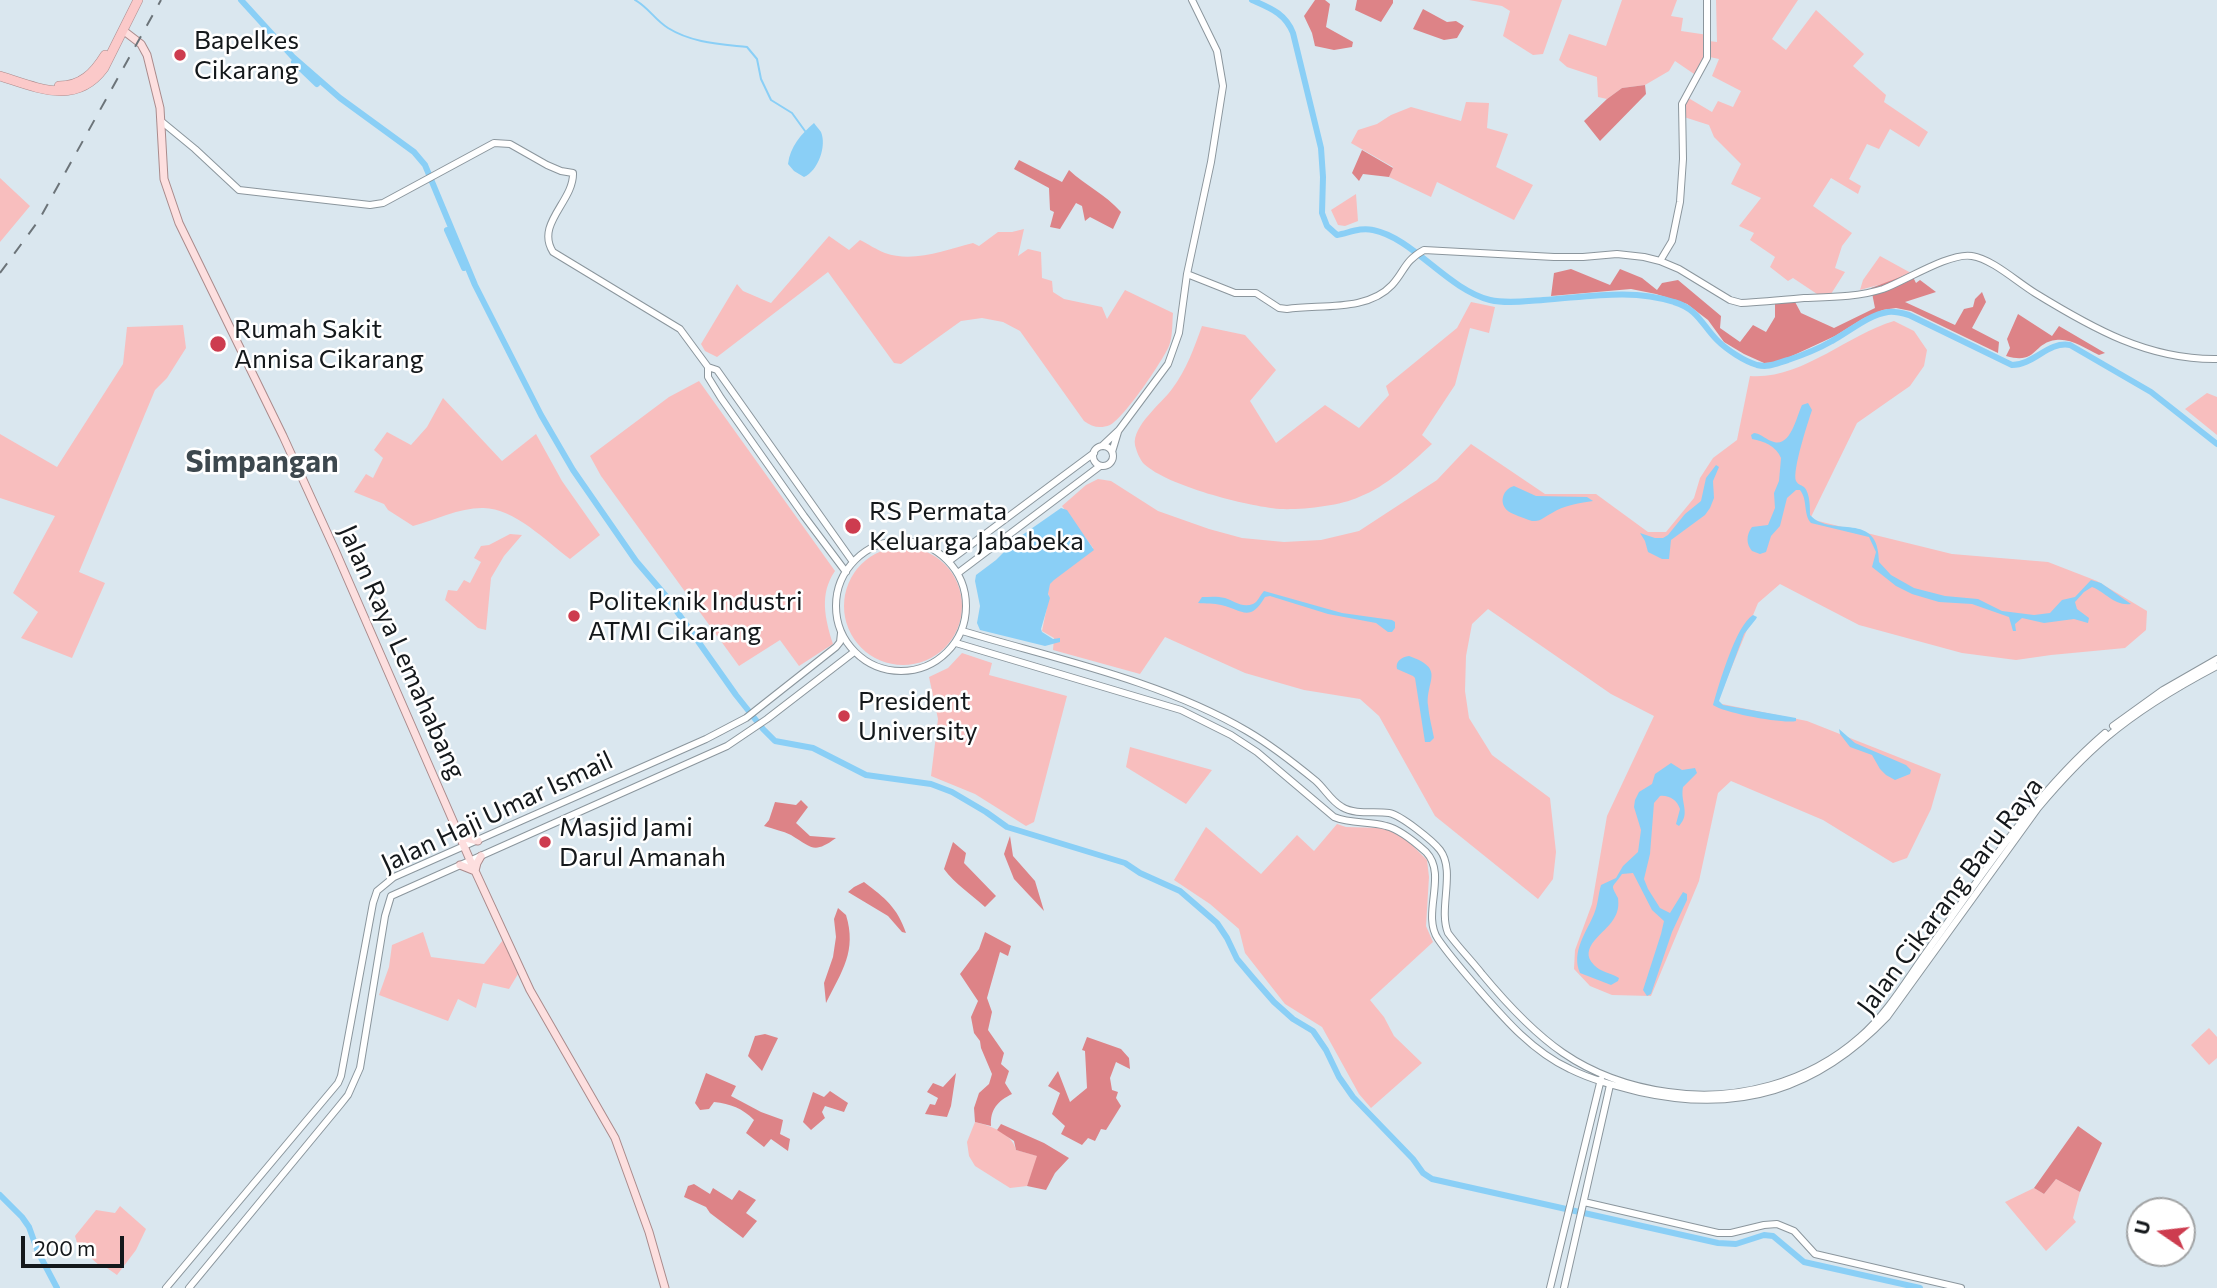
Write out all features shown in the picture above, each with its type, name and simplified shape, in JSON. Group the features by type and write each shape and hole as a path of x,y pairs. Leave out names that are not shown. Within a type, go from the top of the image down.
{"highway":[{"path":"0,74 54,86 66,86 82,81 91,74 104,56 133,0"},
{"path":"0,74 56,91 81,88 92,82 104,68 138,0"}],"main road":[{"path":"949,561 1094,453 1119,430 1168,363 1175,348 1186,274 1211,162 1223,86 1217,51 1192,0"},
{"path":"1660,261 1672,241 1680,202 1683,159 1682,104 1707,58 1707,0"},
{"name":"Jalan Raya Lemahabang","path":"124,31 141,44 145,51 159,100 163,170 175,214 285,440 532,995 612,1131 649,1232 665,1288"},
{"path":"161,121 239,191 246,192 373,205 494,143 502,142 556,169 573,173 571,187 547,234 548,244 553,252 680,329 708,367 717,370 853,562"},
{"path":"1186,274 1233,292 1256,293 1282,309 1361,302 1392,285 1402,269 1423,250 1564,257 1617,254 1660,261 1679,269 1730,300 1741,303 1873,292 1964,255 1988,263 2035,293 2126,343 2164,354 2217,359"},
{"path":"708,367 708,377 721,398 846,572"},
{"path":"958,573 1100,466 1110,463 1119,430"},
{"path":"1102,446 1108,447 1112,452"},
{"path":"1094,453 1094,460 1100,466"},
{"path":"904,541 928,546 949,561 964,586 967,601 962,631 946,655 920,670 891,672 877,668 854,652 841,633 836,602 846,572 853,562 869,549 904,541"},
{"path":"976,541 976,550 984,553"},
{"path":"962,631 1185,699 1220,716 1276,751 1318,783 1339,806 1349,810 1397,816 1439,849 1446,860 1446,927 1452,939 1502,998 1543,1039 1574,1061 1611,1080"},
{"name":"Jalan Haji Umar Ismail","path":"166,1288 338,1083 373,903 377,891 388,880 706,739 746,718 836,648 841,633"},
{"path":"956,643 1181,710 1256,752 1334,817 1389,827 1423,850 1433,864 1433,929 1441,944 1520,1034 1568,1069 1599,1081 1611,1080"},
{"name":"Jalan Haji Umar Ismail","path":"189,1288 340,1105 354,1083 360,1068 388,900 395,892 719,750 753,730 854,652"},
{"name":"Jalan Cikarang Baru Raya","path":"1611,1080 1653,1095 1694,1101 1720,1101 1776,1090 1833,1063 1864,1041 2047,793 2085,750 2162,691 2217,659"},
{"name":"Jalan Cikarang Baru Raya","path":"2047,793 2118,728 2217,666"},
{"path":"1215,727 1220,716"},
{"path":"499,831 505,845"},
{"path":"460,836 478,841"},
{"path":"460,865 475,871 481,856"},
{"path":"388,880 395,892"},
{"path":"1564,1288 1611,1080"},
{"path":"1550,1288 1599,1081"},
{"path":"1595,1097 1601,1095 1606,1100"},
{"path":"1583,1204 1718,1233 1731,1234 1777,1224 1794,1231 1815,1254 1961,1288"},
{"path":"1553,1275 1566,1278"}],"shaded area":[{"path":"1315,0 1325,0 1330,4 1326,27 1353,42 1352,47 1334,50 1315,46 1304,16"},
{"path":"1357,0 1393,0 1393,3 1381,22 1355,10"},
{"path":"1469,0 1562,0 1543,54 1533,55 1503,36 1510,11 1502,6"},
{"path":"1622,0 1677,0 1671,16 1683,18 1681,31 1708,35 1709,41 1717,42 1716,0 1798,0 1772,39 1786,50 1816,10 1864,54 1853,66 1886,95 1884,102 1928,132 1919,147 1890,129 1879,149 1867,144 1849,179 1861,186 1858,194 1831,178 1813,206 1852,233 1842,246 1835,268 1845,272 1831,294 1817,294 1793,278 1788,281 1770,267 1775,257 1750,240 1754,233 1739,226 1761,198 1731,184 1741,164 1714,137 1709,125 1684,117 1685,96 1712,112 1718,101 1733,107 1741,91 1712,76 1719,59 1705,56 1697,76 1675,61 1669,71 1645,85 1622,88 1607,99 1598,97 1597,77 1567,67 1559,60 1569,34 1606,46"},
{"path":"1423,9 1447,22 1456,21 1464,26 1457,38 1444,40 1413,29"},
{"path":"1645,85 1646,94 1600,141 1584,121 1622,88"},
{"path":"1466,102 1489,103 1487,128 1508,134 1496,167 1533,185 1514,220 1437,182 1431,197 1389,177 1393,167 1351,143 1358,130 1411,107 1461,121"},
{"path":"1362,150 1393,168 1389,177 1363,174 1359,181 1352,173"},
{"path":"1019,160 1062,182 1069,170 1121,212 1113,229 1090,217 1085,221 1082,206 1076,203 1060,229 1050,227 1054,212 1050,210 1049,188 1014,169"},
{"path":"0,178 30,206 0,242"},
{"path":"1356,194 1358,221 1345,226 1338,225 1331,210"},
{"path":"1024,229 1018,256 1028,249 1041,252 1042,278 1052,281 1053,292 1064,299 1102,307 1107,319 1125,290 1173,313 1171,338 1165,354 1133,401 1110,425 1096,427 1084,421 1020,331 1003,322 982,318 961,321 901,364 894,363 828,272 717,357 705,351 701,344 737,284 743,291 771,303 829,236 849,250 860,240 885,253 907,257 973,243 979,246 998,232"},
{"path":"1880,256 1911,273 1860,290 1863,280"},
{"path":"1571,269 1610,285 1620,269 1642,278 1657,290 1662,283 1678,280 1721,316 1720,328 1740,342 1753,325 1766,332 1775,317 1775,303 1794,300 1801,313 1834,328 1875,308 1871,288 1911,273 1916,283 1920,280 1936,292 1905,302 1955,325 1964,309 1973,307 1975,299 1982,292 1986,302 1972,328 1999,342 1998,353 1911,311 1896,308 1864,318 1835,336 1779,362 1764,363 1724,342 1708,320 1687,304 1656,294 1631,289 1551,296 1554,273"},
{"path":"1471,302 1495,307 1489,333 1470,328 1455,385 1422,435 1432,444 1398,474 1369,492 1342,503 1320,507 1265,507 1208,494 1171,480 1144,464 1138,455 1135,438 1138,430 1177,381 1190,358 1202,326 1245,335 1276,370 1250,401 1276,443 1325,405 1359,428 1389,395 1386,386 1457,328"},
{"path":"2018,314 2052,336 2059,326 2105,353 2099,355 2078,344 2056,340 2048,342 2024,358 2006,356 2010,348 2007,339"},
{"path":"1894,321 1914,331 1927,350 1924,366 1910,386 1857,423 1810,519 1952,554 2048,562 2097,581 2147,611 2146,630 2125,648 2016,660 1962,653 1859,625 1780,584 1758,603 1717,703 1807,721 1941,774 1931,809 1907,858 1893,863 1823,820 1731,781 1718,793 1699,881 1651,996 1612,995 1590,986 1574,969 1575,950 1592,904 1607,816 1654,716 1611,694 1488,609 1472,624 1466,656 1465,691 1469,718 1492,755 1550,798 1556,852 1553,879 1538,899 1435,816 1379,716 1360,699 1304,690 1245,673 1165,637 1140,674 1053,650 1054,638 1042,631 1049,597 1047,589 1051,580 1093,548 1062,506 1086,485 1098,479 1111,481 1158,511 1209,529 1242,538 1284,542 1321,540 1359,531 1437,480 1471,444 1545,494 1596,494 1648,532 1666,532 1694,498 1700,478 1713,458 1737,440 1750,376 1769,375 1806,364"},
{"path":"183,325 186,348 167,378 155,390 79,572 105,583 72,658 21,638 38,612 13,593 55,516 0,498 0,434 57,467 123,364 127,327"},
{"path":"699,381 835,571 825,598 833,644 799,666 780,640 739,666 601,476 590,456 669,397"},
{"path":"2207,393 2217,397 2217,435 2185,409"},
{"path":"443,398 502,461 536,434 562,481 600,535 570,559 529,526 494,509 465,510 413,526 388,510 384,504 354,492 366,474 373,478 383,458 374,450 387,432 411,445 427,427"},
{"path":"510,534 522,535 504,556 491,578 486,630 478,628 445,600 448,590 457,591 464,580 470,583 481,562 474,558 481,546 489,545"},
{"path":"903,547 926,551 945,564 958,583 962,606 958,629 945,648 926,661 903,665 880,661 861,648 848,629 844,606 848,583 861,564 880,551"},
{"path":"962,653 992,663 989,675 1067,696 1034,822 1026,826 975,794 931,776 938,719 929,677 948,668"},
{"path":"1130,747 1212,770 1186,804 1126,767"},
{"path":"801,800 808,807 796,823 810,836 836,838 818,848 764,826 775,802 796,805"},
{"path":"1337,824 1346,827 1382,828 1400,833 1427,860 1429,877 1426,926 1433,942 1370,1000 1384,1017 1394,1036 1422,1063 1371,1108 1359,1094 1322,1027 1285,1004 1245,953 1239,929 1210,904 1174,880 1206,827 1261,874 1297,835 1314,851"},
{"path":"1010,836 1013,856 1035,881 1044,911 1014,879 1004,854"},
{"path":"953,842 966,853 964,863 996,896 985,907 944,869"},
{"path":"864,882 890,904 906,933 888,916 848,892"},
{"path":"838,908 846,915 849,950 826,1003 824,983 833,957 836,937 834,919"},
{"path":"423,932 431,957 484,964 503,940 518,974 509,989 483,983 476,1008 458,999 448,1021 379,995 389,967 392,945"},
{"path":"985,932 1011,946 1008,956 1000,952 987,998 992,1012 988,1030 1004,1053 1001,1064 1009,1071 1005,1083 1012,1094 996,1106 991,1126 975,1122 974,1108 979,1093 989,1084 992,1074 980,1041 974,1033 971,1017 978,1001 960,974 979,949"},
{"path":"2209,1028 2217,1037 2217,1058 2209,1065 2191,1045"},
{"path":"765,1034 778,1038 762,1071 748,1056 755,1036"},
{"path":"1087,1037 1121,1049 1129,1058 1130,1069 1116,1062 1110,1078 1112,1090 1118,1092 1116,1098 1121,1106 1106,1130 1101,1129 1095,1141 1088,1138 1082,1145 1061,1134 1065,1126 1052,1114 1060,1093 1048,1086 1058,1071 1070,1102 1087,1088 1085,1051 1082,1050"},
{"path":"706,1073 736,1086 731,1096 783,1120 780,1134 790,1139 788,1151 771,1139 764,1147 746,1133 754,1120 736,1107 714,1102 709,1109 700,1110 695,1103"},
{"path":"956,1073 947,1117 925,1114 930,1104 935,1105 938,1098 927,1092 933,1083 943,1087"},
{"path":"830,1091 848,1103 844,1112 825,1106 822,1112 825,1118 811,1130 803,1122 813,1092 824,1097"},
{"path":"975,1122 1005,1135 1016,1150 1038,1156 1027,1186 1010,1188 975,1166 969,1156 967,1142"},
{"path":"1001,1124 1044,1143 1069,1158 1055,1173 1046,1190 1027,1186 1037,1156 1016,1150 1014,1141 997,1130"},
{"path":"2078,1126 2102,1143 2080,1192 2056,1179 2044,1194 2034,1188"},
{"path":"2056,1179 2080,1192 2073,1218 2076,1222 2046,1251 2005,1202 2034,1188 2044,1194"},
{"path":"694,1184 710,1194 713,1188 732,1200 739,1190 756,1200 746,1213 757,1221 743,1238 706,1207 684,1197 688,1186"},
{"path":"120,1206 146,1229 136,1250 117,1275 107,1268 102,1268 78,1246 75,1236 96,1210 115,1213"}],"water":[{"path":"814,123 823,138 822,151 817,164 804,177 788,164 797,141"},
{"path":"1808,403 1812,410 1795,476 1798,484 1805,488 1808,494 1810,515 1819,522 1863,530 1871,536 1877,546 1879,562 1891,575 1914,588 1945,596 1978,599 2002,611 2034,615 2050,613 2062,600 2075,597 2091,580 2101,583 2131,604 2115,601 2092,587 2075,602 2077,609 2089,618 2088,623 2074,619 2044,623 2022,618 2015,624 2016,631 2013,631 2009,617 1972,604 1939,602 1896,586 1872,567 1876,552 1869,537 1811,523 1800,490 1787,498 1780,526 1771,536 1766,552 1760,554 1752,551 1748,542 1750,530 1752,527 1768,525 1775,508 1774,493 1779,481 1781,458 1773,447 1752,439 1751,435 1754,433 1774,442 1785,440 1802,405"},
{"path":"1716,465 1719,467 1713,481 1714,498 1705,515 1671,540 1669,559 1662,559 1648,552 1640,533 1655,538 1668,535 1685,514 1701,501 1706,478"},
{"path":"1514,486 1536,496 1587,497 1593,501 1567,506 1541,520 1531,521 1508,511 1503,504 1507,490"},
{"path":"1061,508 1067,510 1094,550 1050,584 1050,598 1041,629 1053,639 1060,638 1060,642 1045,646 980,630 977,623 980,606 976,575 1018,538"},
{"path":"1264,591 1342,613 1392,620 1395,622 1395,628 1388,632 1376,623 1328,614 1270,596 1265,597 1255,610 1245,613 1218,604 1198,603 1202,597 1216,597 1249,605 1256,602"},
{"path":"1753,615 1757,617 1744,634 1719,701 1723,705 1796,718 1796,721 1754,717 1713,705 1734,642"},
{"path":"1409,656 1431,671 1428,705 1434,738 1430,742 1425,742 1415,678 1397,669 1400,660"},
{"path":"1839,729 1855,743 1906,765 1911,770 1910,774 1895,780 1886,775 1872,755 1850,747"},
{"path":"1671,763 1682,770 1695,768 1697,773 1683,787 1685,812 1679,826 1676,824 1680,809 1675,801 1660,796 1654,803 1650,854 1644,879 1660,908 1670,913 1683,892 1687,894 1687,900 1672,932 1651,994 1647,996 1643,990 1664,921 1652,910 1633,873 1622,874 1614,884 1618,898 1617,912 1594,941 1589,953 1594,965 1619,978 1618,981 1611,985 1580,973 1577,958 1595,911 1601,885 1616,878 1623,866 1638,852 1641,830 1634,807 1635,800 1639,792 1652,784 1655,774"}],"waterway":[{"path":"241,0 293,57 340,98 414,152 425,165 475,285 541,415 573,470 636,561 666,596 736,695 775,741 813,748 866,775 931,784 952,792 1007,827 1125,863 1140,873 1180,891 1217,923 1237,959 1274,1002 1293,1019 1313,1031 1353,1097 1413,1159 1423,1173 1432,1179 1718,1243 1736,1244 1764,1235 1773,1236 1804,1262 1920,1288"},
{"path":"635,0 663,25 677,33 706,42 747,47 757,59 761,79 771,100 792,113 805,131"},
{"path":"1252,0 1281,16 1293,33 1321,148 1322,213 1327,226 1337,235 1364,229 1388,235 1459,286 1490,300 1516,302 1626,294 1674,302 1694,313 1717,340 1731,351 1761,366 1773,365 1810,352 1866,320 1891,312 1909,315 2012,365 2027,361 2055,346 2070,345 2151,392 2217,444"},
{"path":"294,62 317,84"},
{"path":"447,230 464,268"},
{"path":"0,1195 29,1227 38,1252 57,1288"}],"railway":[{"path":"0,273 39,220 161,0"}],"place":[{"name":"Bapelkes Cikarang","path":"180,55"},
{"name":"Rumah Sakit Annisa Cikarang","path":"218,344"},
{"name":"RS Permata Keluarga Jababeka","path":"853,526"},
{"name":"Politeknik Industri ATMI Cikarang","path":"574,616"},
{"name":"President University","path":"844,716"},
{"name":"Masjid Jami Darul Amanah","path":"545,842"}],"district":[{"name":"Simpangan","path":"262,462"}]}
